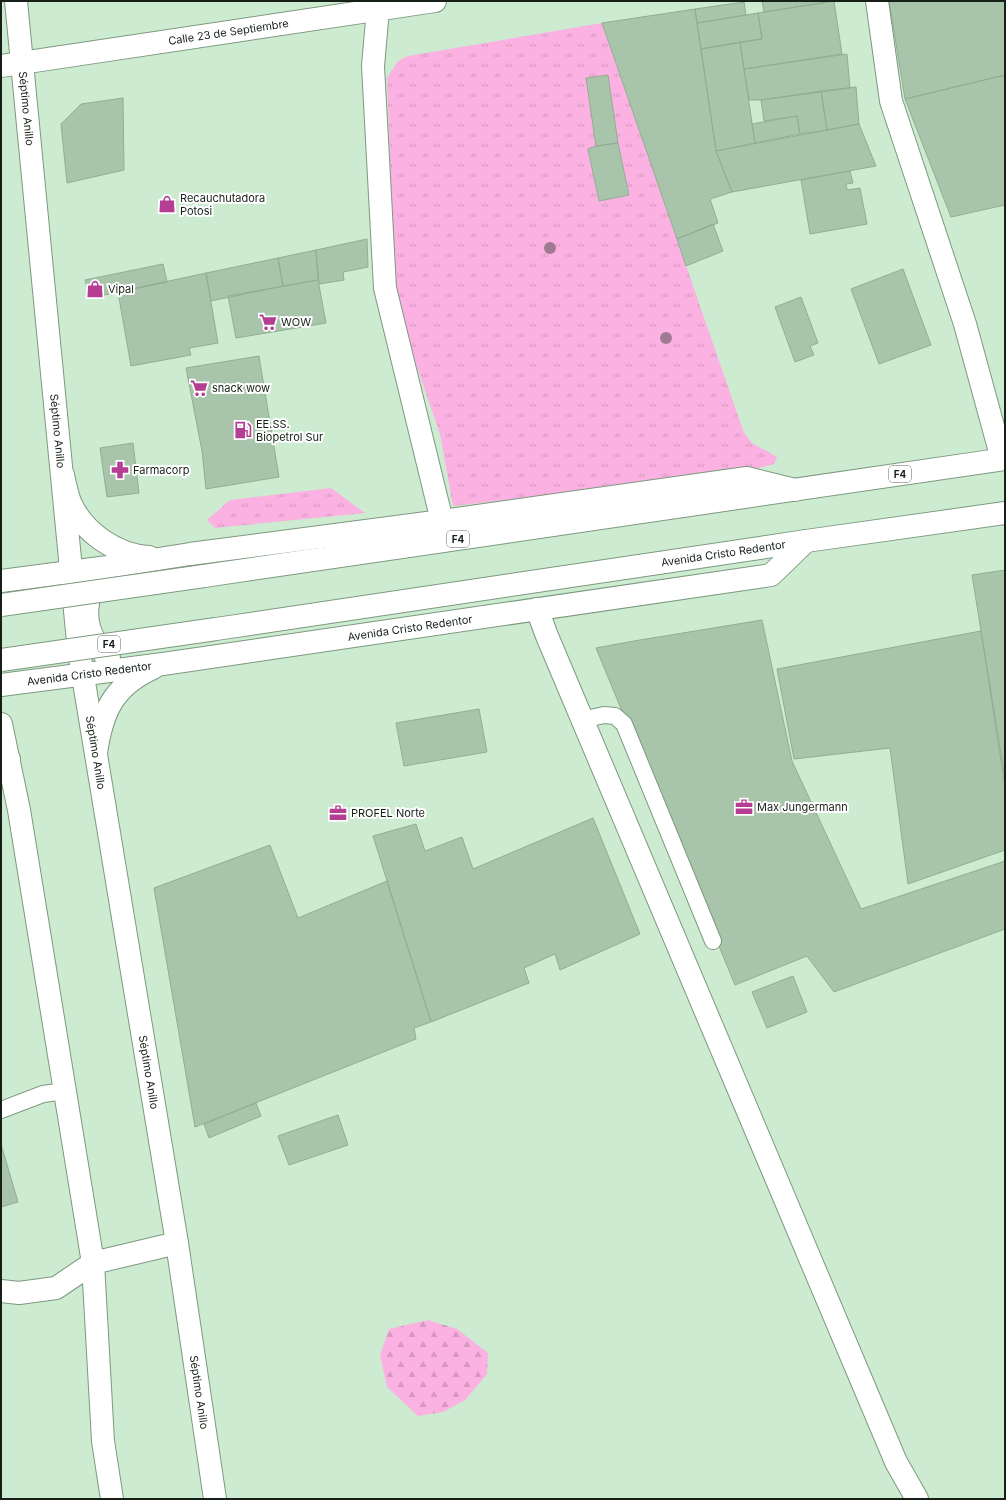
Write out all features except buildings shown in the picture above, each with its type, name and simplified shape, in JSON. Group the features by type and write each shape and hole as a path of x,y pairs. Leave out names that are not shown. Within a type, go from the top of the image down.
{"main road":[{"name":"Séptimo Anillo","path":"16,1 11,65 62,475 79,652 177,1243 215,1499"},
{"name":"Calle 23 de Septiembre","path":"11,65 435,1"},
{"path":"877,1 891,101 965,324 1004,459"},
{"path":"378,9 373,66 385,288 442,521"},
{"name":"F4","path":"1,605 1004,459"},
{"path":"62,475 70,503 86,527 108,545 135,556 164,558"},
{"path":"1,581 747,478 796,490"},
{"name":"Avenida Cristo Redentor","path":"1,660 1005,513"},
{"name":"Avenida Cristo Redentor","path":"1,685 163,664 771,575 806,541"},
{"path":"108,567 92,586 86,610 90,635 105,655 126,668"},
{"path":"537,609 582,720 893,1454 918,1499"},
{"path":"96,753 100,730 108,707 122,688 141,673 163,664"},
{"path":"1,724 5,754 19,810 94,1264 103,1441 112,1499"},
{"path":"1,1291 19,1293 56,1288 94,1264 177,1243"}],"lane":[{"path":"582,720 604,715 614,716 624,724 713,941"},
{"path":"1,1110 43,1094 65,1091"}],"green space":[{"path":"602,23 744,433 752,443 777,457 774,464 736,474 453,506 440,434 416,364 395,288 387,78 398,61 408,56","holes":["608,75 618,143 629,195 599,201 588,150 596,146"]},
{"path":"331,488 365,513 215,528 207,520 230,500"},
{"path":"428,1320 457,1329 488,1353 487,1374 465,1400 443,1412 418,1416 387,1387 380,1355 389,1329"}],"place":[{"name":"Recauchutadora Potosi","path":"167,204"},
{"name":"Vipal","path":"95,289"},
{"name":"WOW","path":"268,322"},
{"name":"snack wow","path":"199,388"},
{"name":"EE.SS. Biopetrol Sur","path":"243,430"},
{"name":"Farmacorp","path":"120,470"},
{"name":"Max Jungermann","path":"744,807"},
{"name":"PROFEL Norte","path":"338,813"}]}
